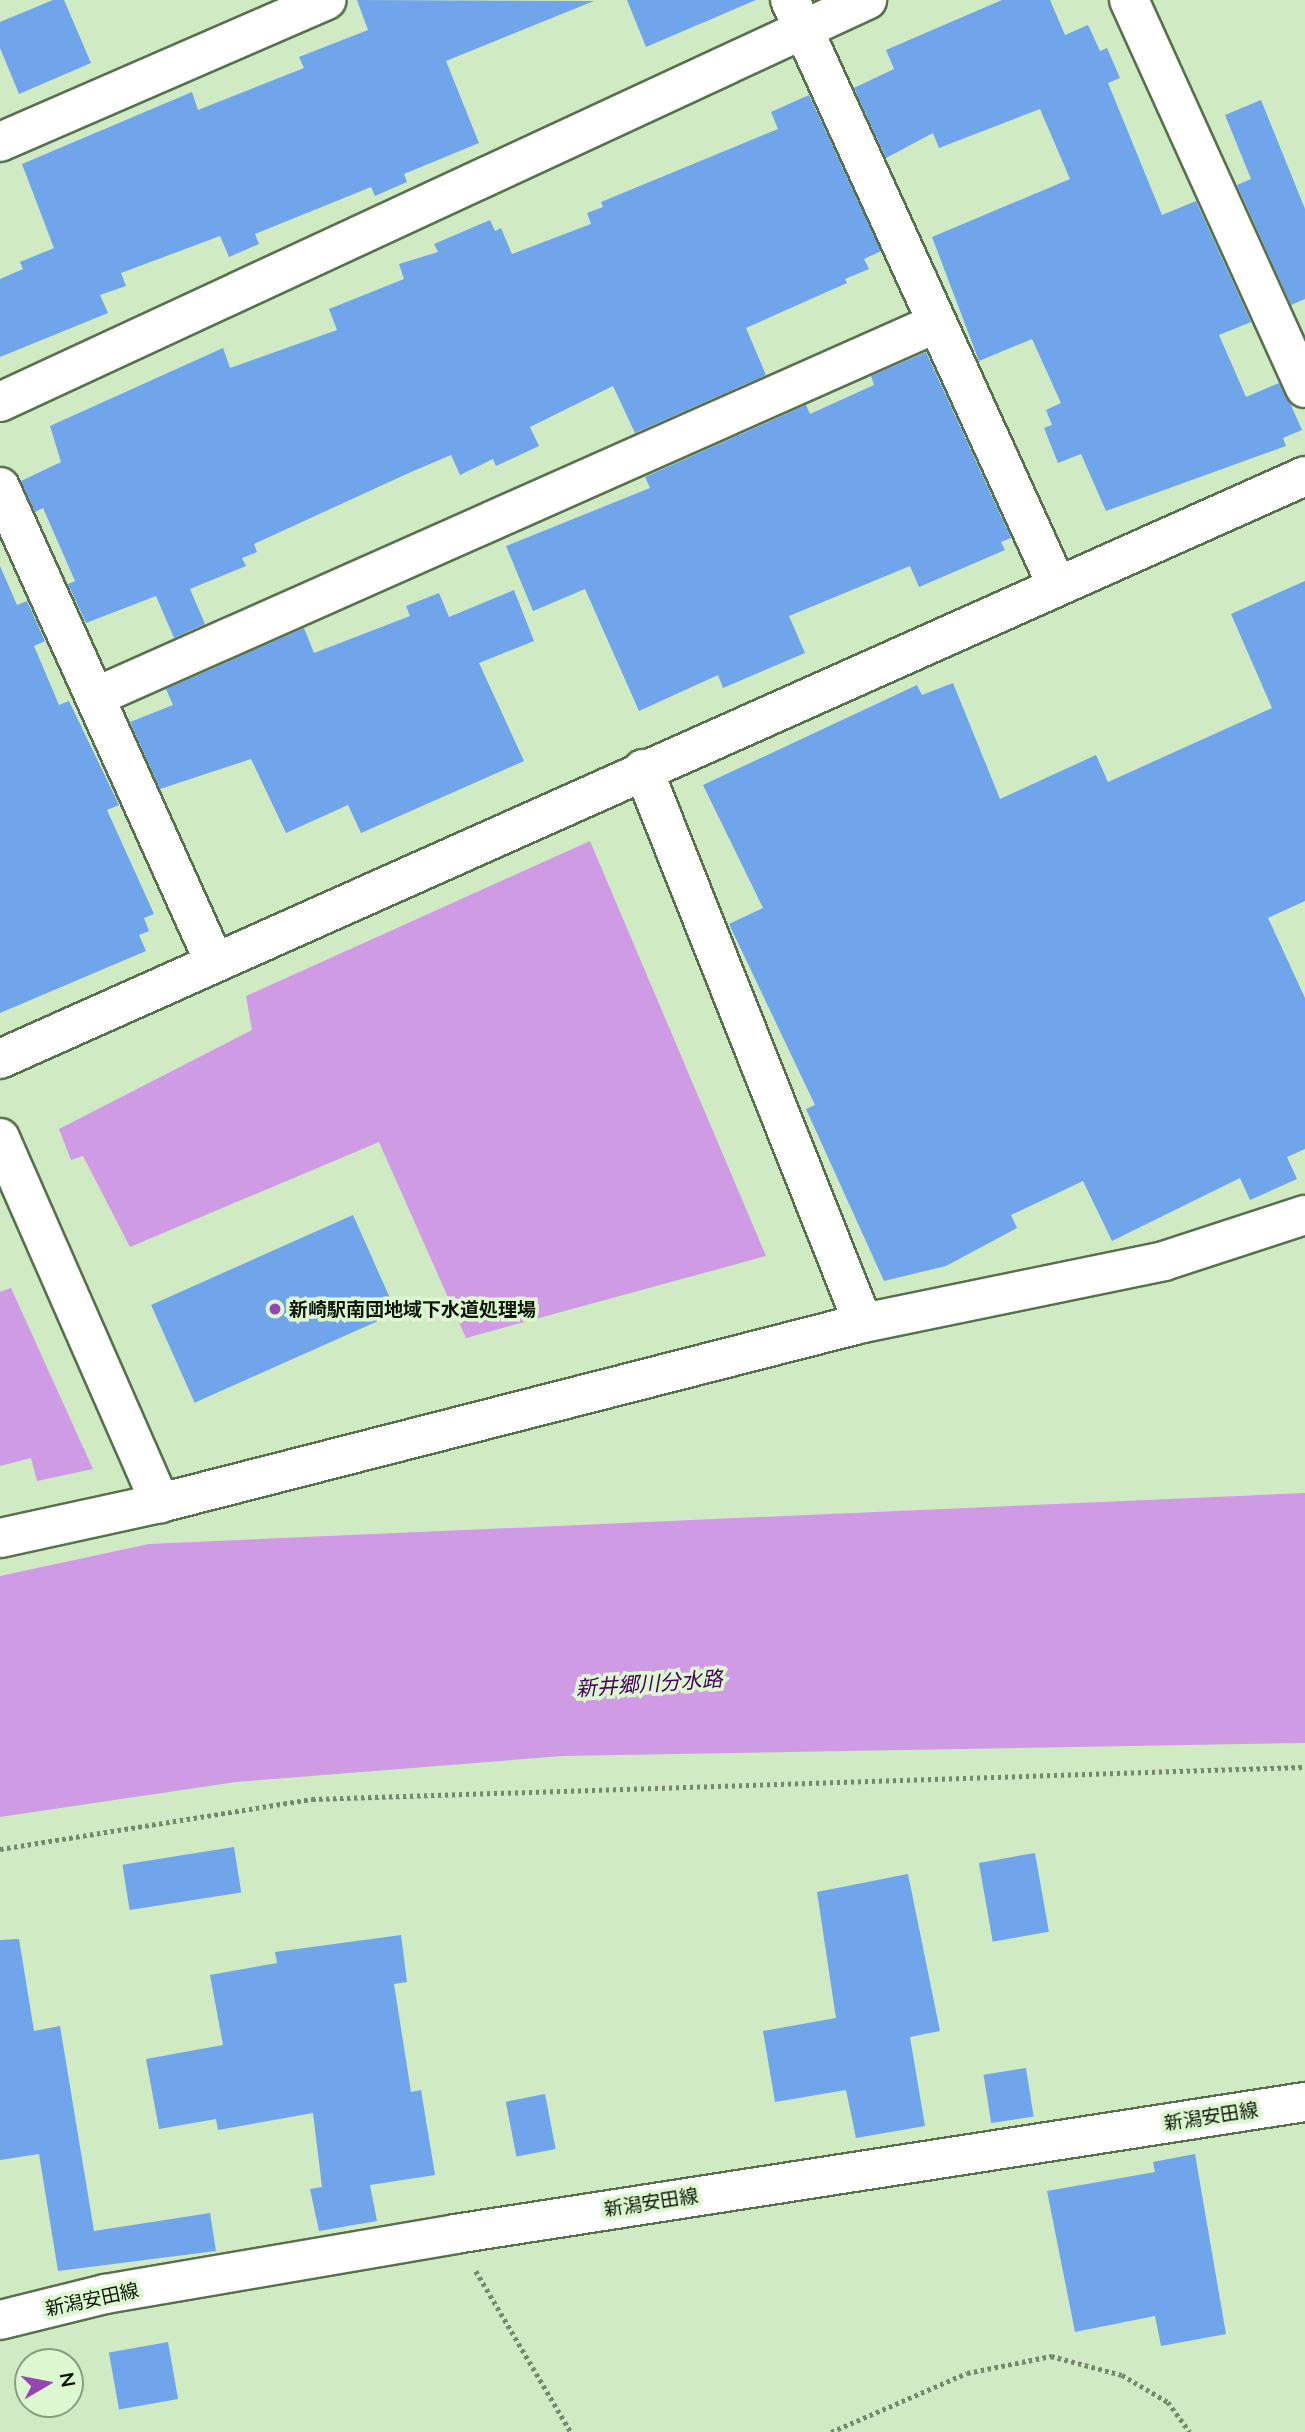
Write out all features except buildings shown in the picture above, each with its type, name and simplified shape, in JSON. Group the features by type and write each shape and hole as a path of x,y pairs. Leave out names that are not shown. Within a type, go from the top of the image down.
{"street":[{"path":"0,142 326,0"},
{"path":"0,402 796,14 867,0"},
{"path":"1129,0 1305,388"},
{"path":"796,14 1057,586"},
{"path":"95,697 937,323"},
{"path":"0,1059 213,959 1305,476"},
{"path":"0,487 213,959"},
{"path":"643,769 863,1323"},
{"path":"0,1138 160,1503"},
{"path":"0,1538 160,1503 863,1323 1164,1261 1305,1215"},
{"name":"新潟安田線","path":"0,2320 105,2294 455,2234 1305,2102"}],"path":[{"path":"0,1849 312,1799 1305,1767"},
{"path":"455,2234 572,2432"},
{"path":"831,2432 967,2373 1051,2356 1122,2375 1168,2402 1190,2432"}],"water":[{"path":"590,841 766,1256 466,1338 379,1142 130,1247 83,1156 71,1160 59,1129 252,1030 246,996"},
{"path":"11,1288 93,1469 37,1481 31,1458 0,1466 0,1292"},
{"name":"新井郷川分水路","path":"1305,1493 1305,1743 563,1756 236,1782 0,1817 0,1576 149,1544"}],"place":[{"name":"新崎駅南団地域下水道処理場","path":"275,1309"}]}
